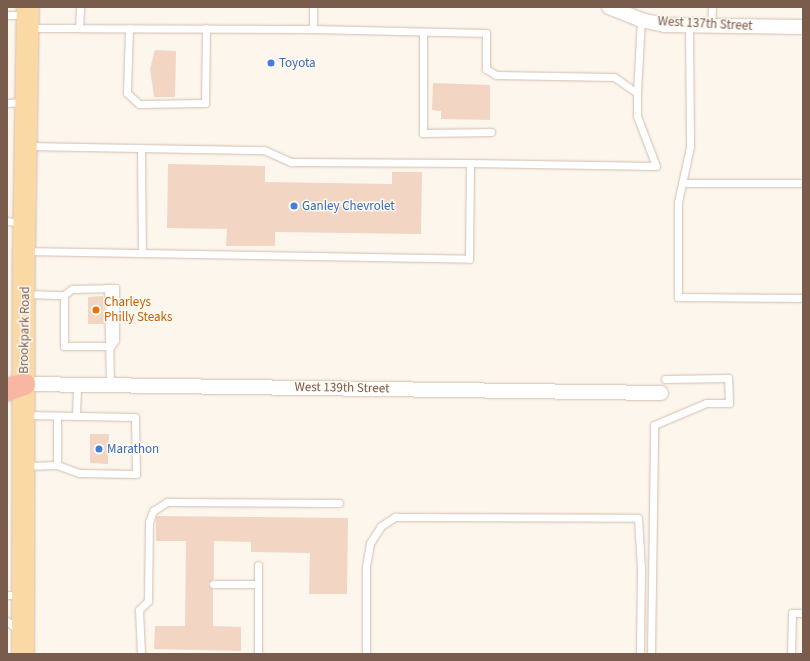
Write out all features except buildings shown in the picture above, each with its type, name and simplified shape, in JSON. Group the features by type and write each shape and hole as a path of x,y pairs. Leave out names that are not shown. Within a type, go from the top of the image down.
{"main road":[{"name":"Brookpark Road","path":"18,636 15,595 24,466 24,415 13,384 26,294 24,250 16,222 26,146 17,102 23,16"}],"street":[{"name":"West 137th Street","path":"609,7 641,20 688,26 803,27"},
{"name":"West 139th Street","path":"13,384 110,384 661,393"}],"lane":[{"path":"79,28 80,7"},
{"path":"313,7 313,29"},
{"path":"711,26 712,7"},
{"path":"23,16 79,28 313,29 486,33 486,69 496,75 614,77 637,93"},
{"path":"26,146 264,150 291,162 656,166 637,116 641,20"},
{"path":"688,26 690,147 678,202 678,297 803,298"},
{"path":"129,28 127,93 139,104 205,103 206,28"},
{"path":"423,32 423,133 491,132"},
{"path":"141,148 142,253"},
{"path":"24,250 469,259 470,163"},
{"path":"682,183 803,183"},
{"path":"26,294 64,294 72,289 115,288 115,340 111,346 110,384"},
{"path":"64,294 64,346 111,346"},
{"path":"650,654 654,425 706,403 729,403 728,378 665,379"},
{"path":"76,416 77,384"},
{"path":"24,415 135,417 136,474 79,473 57,465 24,466"},
{"path":"57,416 57,465"},
{"path":"141,654 140,610 148,601 149,522 153,511 167,502 339,503"},
{"path":"366,654 366,566 370,543 385,523 395,517 410,517 638,518 641,568 640,654"},
{"path":"258,565 258,654"},
{"path":"213,584 258,584"},
{"path":"791,654 792,613 803,613"}],"place":[{"name":"Toyota","path":"271,63"},
{"name":"Ganley Chevrolet","path":"294,206"},
{"name":"Charleys Philly Steaks","path":"96,310"},
{"name":"Marathon","path":"99,449"}]}
